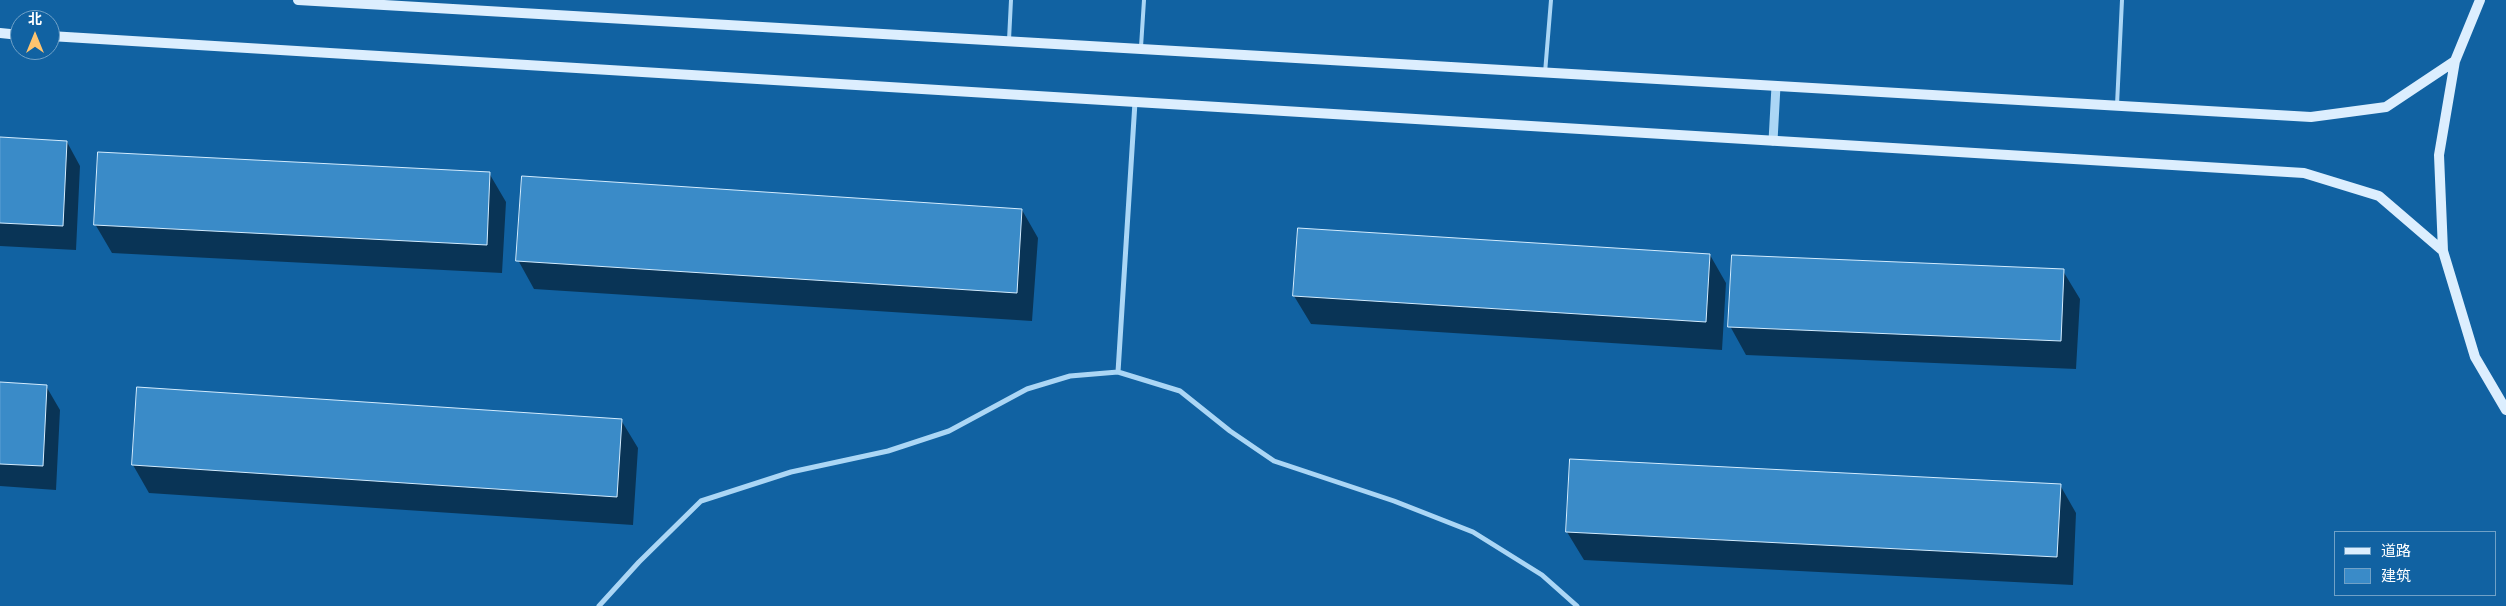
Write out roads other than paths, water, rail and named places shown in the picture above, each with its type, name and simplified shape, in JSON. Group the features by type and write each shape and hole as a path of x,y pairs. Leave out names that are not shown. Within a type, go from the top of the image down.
{"main road":[{"path":"298,0 2311,117 2386,107 2455,60"},
{"path":"2480,0 2455,60 2439,155 2443,251 2475,357 2506,410"},
{"path":"60,37 2304,173 2379,196 2443,251"}],"street":[{"path":"1773,141 1776,86"},
{"path":"1118,372 1135,102"},
{"path":"599,606 638,562 701,501 791,472 888,451 949,431 1027,389 1070,376 1118,372 1180,391 1230,431 1274,461 1394,501 1473,532 1542,575 1577,606"}],"lane":[{"path":"1009,41 1011,0"},
{"path":"1141,49 1144,0"},
{"path":"1546,73 1551,0"},
{"path":"2117,106 2122,0"}]}
